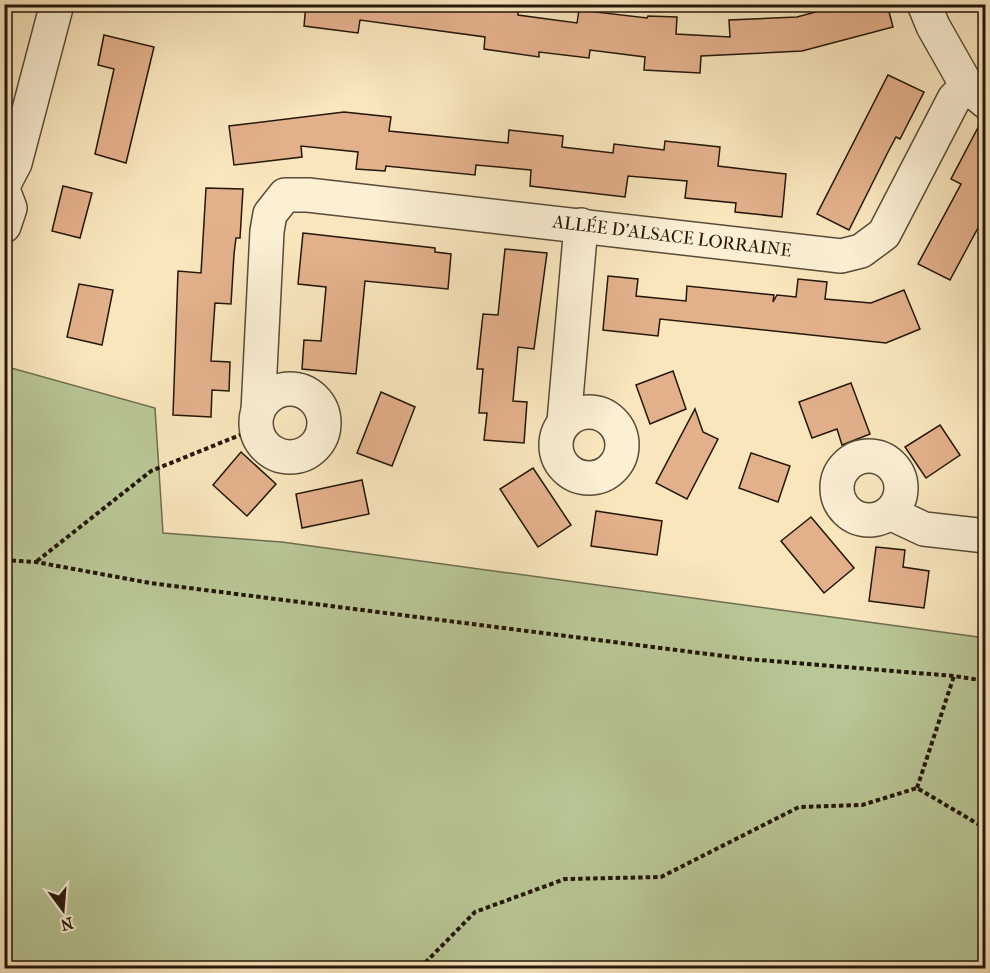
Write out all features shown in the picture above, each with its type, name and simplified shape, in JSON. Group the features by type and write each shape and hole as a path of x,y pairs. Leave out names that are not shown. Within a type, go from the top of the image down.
{"street":[{"path":"4,184 15,163 57,4"},
{"path":"924,4 933,26 976,94"},
{"name":"ALLÉE D'ALSACE LORRAINE","path":"258,420 267,231 270,214 285,195 308,195 841,256 861,252 884,234 954,99 976,94"},
{"path":"4,192 10,208 4,226"},
{"path":"564,422 581,225"},
{"path":"890,513 924,529 986,536"}],"path":[{"path":"36,562 152,471 258,420"},
{"path":"4,560 36,562 150,583 747,659 954,675 986,681"},
{"path":"917,788 954,675"},
{"path":"420,969 475,912 565,879 661,877 799,807 862,805 917,788 978,824 986,823"}],"green space":[{"path":"4,366 155,408 163,533 282,542 985,638 985,968 5,968"}],"building":[{"path":"306,4 519,4 518,15 577,23 579,10 647,18 648,16 677,17 676,34 730,37 729,20 797,17 845,4 887,4 893,27 802,51 701,56 700,73 644,70 645,57 590,50 589,58 539,52 539,57 484,49 485,37 360,20 358,33 304,26"},
{"path":"104,35 154,47 126,163 95,154 114,69 98,65"},
{"path":"888,75 924,92 900,139 896,137 849,230 817,214"},
{"path":"344,112 391,117 389,131 508,143 509,130 563,136 562,147 613,153 614,144 664,150 665,141 720,147 718,166 786,174 782,217 735,212 736,203 685,198 687,181 628,176 625,197 530,186 531,170 476,165 475,175 386,166 385,171 356,169 358,152 301,146 302,157 234,165 229,126"},
{"path":"982,120 986,120 986,213 950,280 918,264 961,184 951,179"},
{"path":"63,186 92,193 80,238 52,231"},
{"path":"206,188 243,189 240,238 236,238 234,254 231,304 215,303 211,361 230,362 229,391 212,390 211,417 173,415 178,271 201,273"},
{"path":"303,233 435,248 435,252 451,254 448,289 365,281 356,374 302,369 304,340 321,341 326,287 298,284"},
{"path":"505,249 547,253 534,349 518,347 513,401 527,402 524,443 484,440 487,413 479,413 483,369 477,369 483,314 498,315"},
{"path":"608,276 638,279 636,296 686,301 687,286 774,295 773,302 777,295 796,297 798,279 827,282 825,299 871,303 904,290 920,329 886,343 660,319 658,336 603,330"},
{"path":"79,284 113,290 102,345 67,337"},
{"path":"673,371 686,409 650,424 636,385"},
{"path":"851,383 870,434 842,445 837,429 812,438 799,402"},
{"path":"381,392 415,407 392,466 357,453"},
{"path":"695,409 703,432 718,439 687,499 656,483"},
{"path":"940,425 960,455 926,478 905,447"},
{"path":"241,452 276,484 247,516 213,485"},
{"path":"751,453 790,466 778,502 739,488"},
{"path":"533,468 571,525 538,547 500,489"},
{"path":"362,480 369,514 302,528 296,494"},
{"path":"596,511 662,521 657,555 591,546"},
{"path":"811,517 854,568 824,593 781,541"},
{"path":"876,547 905,550 903,567 929,571 924,608 869,601"}]}
